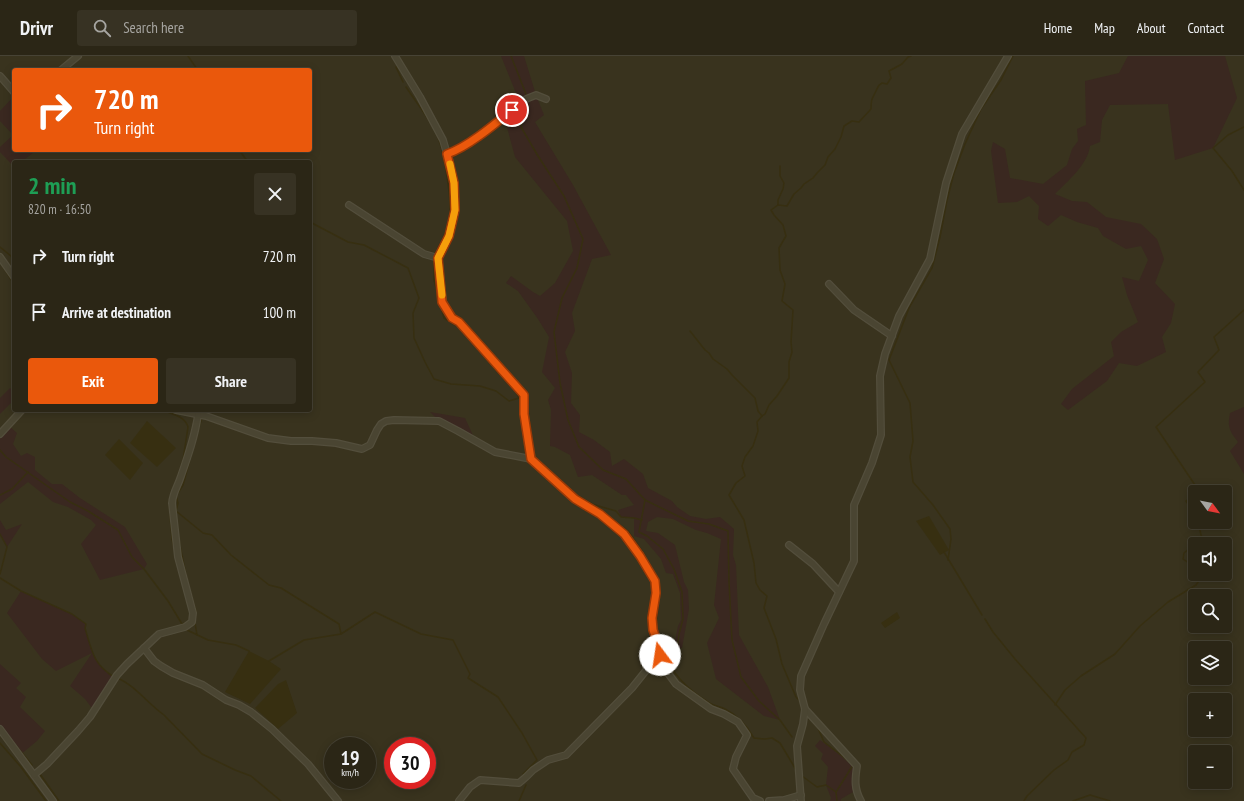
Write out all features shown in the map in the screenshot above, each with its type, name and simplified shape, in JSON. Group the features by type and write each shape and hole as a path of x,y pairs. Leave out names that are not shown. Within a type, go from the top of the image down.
{"street":[{"path":"63,68 78,56"},
{"path":"395,56 420,97 443,140 454,183 455,210 449,236 438,258 442,302 452,318 459,322 524,395 524,414 531,459"},
{"path":"769,801 801,798 797,746 803,724 805,709 800,690 801,676 854,561 854,505 882,435 880,376 885,354 899,316 930,259 946,183 962,134 1008,56"},
{"path":"0,76 12,90"},
{"path":"447,154 457,150 498,122 520,103 536,95 546,99"},
{"path":"349,205 424,254 438,258"},
{"path":"0,257 12,274"},
{"path":"829,284 854,310 892,336"},
{"path":"0,434 20,412"},
{"path":"185,412 206,416 268,438 291,441 336,443 362,449 370,445 377,430 386,421 439,421 495,452 531,459 575,499 600,514 624,534 640,556 655,581 656,593 652,618 653,630 659,646 659,662 676,684 711,709 738,722 747,735 736,758 733,769 753,798 760,801"},
{"path":"34,775 47,764 90,718 117,675 127,664 159,634 185,627 192,622 194,613 178,557 172,503 173,494 188,456 198,415"},
{"path":"789,545 813,564 839,592"},
{"path":"144,648 154,661 161,666 173,673 203,685 226,700 240,705 251,712 272,729 308,764 338,801"},
{"path":"459,801 470,787 480,780 519,783 533,770 548,760 566,755 632,688 655,661 659,662"},
{"path":"805,709 857,766 854,779 858,796 861,801"},
{"path":"0,729 53,801"}],"shaded area":[{"path":"501,56 524,56 544,115 535,122 573,185 611,255 592,259 572,313 575,331 565,352 572,373 571,403 580,415 579,432 594,440 610,452 612,466 624,459 643,474 648,488 672,501 677,507 690,516 706,519 720,517 734,529 733,555 736,565 739,635 768,687 780,720 764,716 716,679 707,643 719,618 714,605 721,539 696,530 673,519 657,517 648,522 646,531 658,533 675,545 684,582 688,590 689,609 682,648 674,647 678,626 681,620 680,593 673,574 666,573 661,559 644,539 634,536 634,518 621,517 618,510 634,505 626,495 622,495 592,475 578,477 570,455 550,446 551,410 548,400 555,388 542,372 549,337 518,291 506,283 511,276 540,296 555,283 573,251 567,221 515,157 504,116 520,103"},
{"path":"1128,56 1225,56 1237,98 1213,148 1175,160 1168,104 1110,105 1102,120 1100,142 1090,146 1086,159 1081,166 1055,194 1072,201 1087,202 1106,217 1141,224 1157,239 1164,259 1155,283 1175,304 1171,323 1162,337 1166,352 1137,366 1119,363 1107,381 1068,410 1061,404 1072,389 1114,356 1111,342 1121,332 1138,322 1127,295 1122,277 1139,281 1148,260 1141,246 1126,249 1103,236 1098,228 1077,222 1061,215 1048,226 1038,219 1039,206 1029,196 1017,202 998,203 991,151 993,142 1005,149 1010,178 1043,184 1067,165 1072,149 1078,141 1077,129 1086,125 1085,81 1119,73"},
{"path":"12,98 12,134 0,121 0,111"},
{"path":"12,136 12,152 34,152 24,160 12,160 12,165 0,152 0,147"},
{"path":"10,388 12,390 12,402 0,414 0,398"},
{"path":"1244,407 1244,474 1230,451 1238,442 1231,432 1229,422 1230,413"},
{"path":"430,412 465,418 476,442 439,421"},
{"path":"147,421 176,448 157,467 130,443"},
{"path":"8,425 17,433 13,444 21,456 27,453 35,457 35,470 52,484 62,484 80,498 125,527 147,564 144,569 100,580 81,544 96,525 91,520 68,507 53,502 28,482 0,504 0,434"},
{"path":"119,439 143,463 130,480 105,455"},
{"path":"929,516 949,550 940,555 916,521"},
{"path":"0,520 6,530 22,524 7,547 0,534"},
{"path":"21,591 72,614 86,624 85,628 97,662 114,677 90,717 91,707 85,699 70,686 92,653 56,671 42,659 7,613"},
{"path":"897,612 900,618 885,628 881,623"},
{"path":"249,651 281,669 250,704 225,692"},
{"path":"0,664 21,683 16,688 26,697 20,707 45,731 37,741 20,755 0,729"},
{"path":"286,680 297,713 278,729 255,708 278,684"},
{"path":"820,740 854,768 852,779 853,792 841,799 841,801 830,801 831,798 826,785 828,767 821,759 823,754 815,746"}],"waterway":[{"path":"188,56 196,68"},
{"path":"398,56 413,80"},
{"path":"511,56 526,94"},
{"path":"778,205 787,206 794,194 804,184 813,178 825,165 828,157 835,149 841,137 844,126 852,121 859,122 871,109 872,99 879,85 882,83 887,84 891,78 889,71 902,64 908,57 911,56"},
{"path":"948,560 951,539 950,529 933,505 913,482 910,457 913,441 910,403 889,360 909,308 932,268 954,173 965,144 981,109 1001,80 1013,56"},
{"path":"396,67 403,82"},
{"path":"406,87 425,114 437,136 446,168 450,198 450,213 445,234 435,254"},
{"path":"528,105 521,127 564,196 583,239 577,268 562,298 554,332 560,383 568,420 579,447 603,470 626,479 645,500 688,521 709,524 728,531 732,640 741,677 759,701 780,720 792,737"},
{"path":"1244,127 1228,135 1213,148 1232,171 1244,190"},
{"path":"240,152 246,160"},
{"path":"780,166 780,176 784,183 783,189 778,200 778,205 771,210 783,225 786,236 779,248 780,270 785,284 782,301 793,310 791,342 792,352 789,362 789,378 769,405 765,414 757,422 758,431 753,446 745,457 742,466 745,476 736,483 729,495 744,520 754,563 756,583 760,590 767,596 764,608 776,639 782,664 796,697 801,702 802,712"},
{"path":"312,223 348,242 364,245 408,268 419,298 413,313 414,338 434,379 451,384 480,386 496,391 509,401 519,398 515,390 464,332"},
{"path":"0,247 12,258"},
{"path":"434,260 434,280 444,318 462,329"},
{"path":"0,262 12,281"},
{"path":"1195,485 1156,427 1205,382 1198,372 1219,350 1214,337 1244,310"},
{"path":"690,331 713,359 727,369 755,398 758,411 762,416"},
{"path":"527,403 534,457 538,461"},
{"path":"168,412 184,420 188,427 183,460 169,502 174,548"},
{"path":"199,427 202,418"},
{"path":"0,450 6,457 70,502 88,511 118,530 132,557 144,569 168,601 182,624 186,623"},
{"path":"192,452 183,485 176,496 178,503 176,511 203,533 212,535 231,555 269,585 281,588 339,624 341,634"},
{"path":"0,495 12,489 28,472"},
{"path":"565,487 594,505 628,531 644,554 658,582"},
{"path":"1188,499 1186,501 1188,504"},
{"path":"645,500 639,532 647,536 663,549 674,569 682,592 683,619 676,654 670,665"},
{"path":"595,505 616,511 621,517 642,520"},
{"path":"1200,529 1202,537"},
{"path":"0,534 7,547 0,574"},
{"path":"178,536 188,585"},
{"path":"1188,550 1184,553 1183,559 1188,562"},
{"path":"944,552 982,615"},
{"path":"0,578 21,591 72,614 86,624 85,628 97,662 114,677"},
{"path":"1055,705 1065,690 1081,676 1115,654 1140,626 1168,602 1196,585 1199,581"},
{"path":"189,588 196,611 195,623 197,635"},
{"path":"656,630 659,598 658,588"},
{"path":"269,661 304,640 341,634 375,612 421,634 453,640 470,674 468,678 498,697 522,733 537,760 523,774"},
{"path":"985,619 993,632 1015,659 1086,738 1084,745 1072,752 1068,760 1054,770 1027,796 1024,801"},
{"path":"187,630 208,640 236,645 249,651"},
{"path":"662,649 674,672 693,692 710,703 734,714 745,725 754,738 772,738 780,743 795,768"},
{"path":"117,678 130,685 164,715 202,754 251,776 281,801"},
{"path":"810,718 818,728 824,742 850,762"},
{"path":"9,737 32,765"},
{"path":"0,743 21,767 46,801"},
{"path":"837,801 836,792 853,765 852,764"},
{"path":"40,774 59,801"},
{"path":"802,776 817,787 826,785 836,792"},
{"path":"519,801 526,785"},
{"path":"1073,801 1090,795 1110,801"}],"slow traffic":[{"path":"442,295 438,258 449,236 455,210 454,183 450,164"}],"route":[{"path":"512,110 498,122 457,150 447,154 454,183 455,210 449,236 438,258 442,302 452,318 459,322 524,395 524,414 531,459 575,499 600,514 624,534 640,556 655,581 656,593 652,618 653,630 659,646 660,655"}]}
